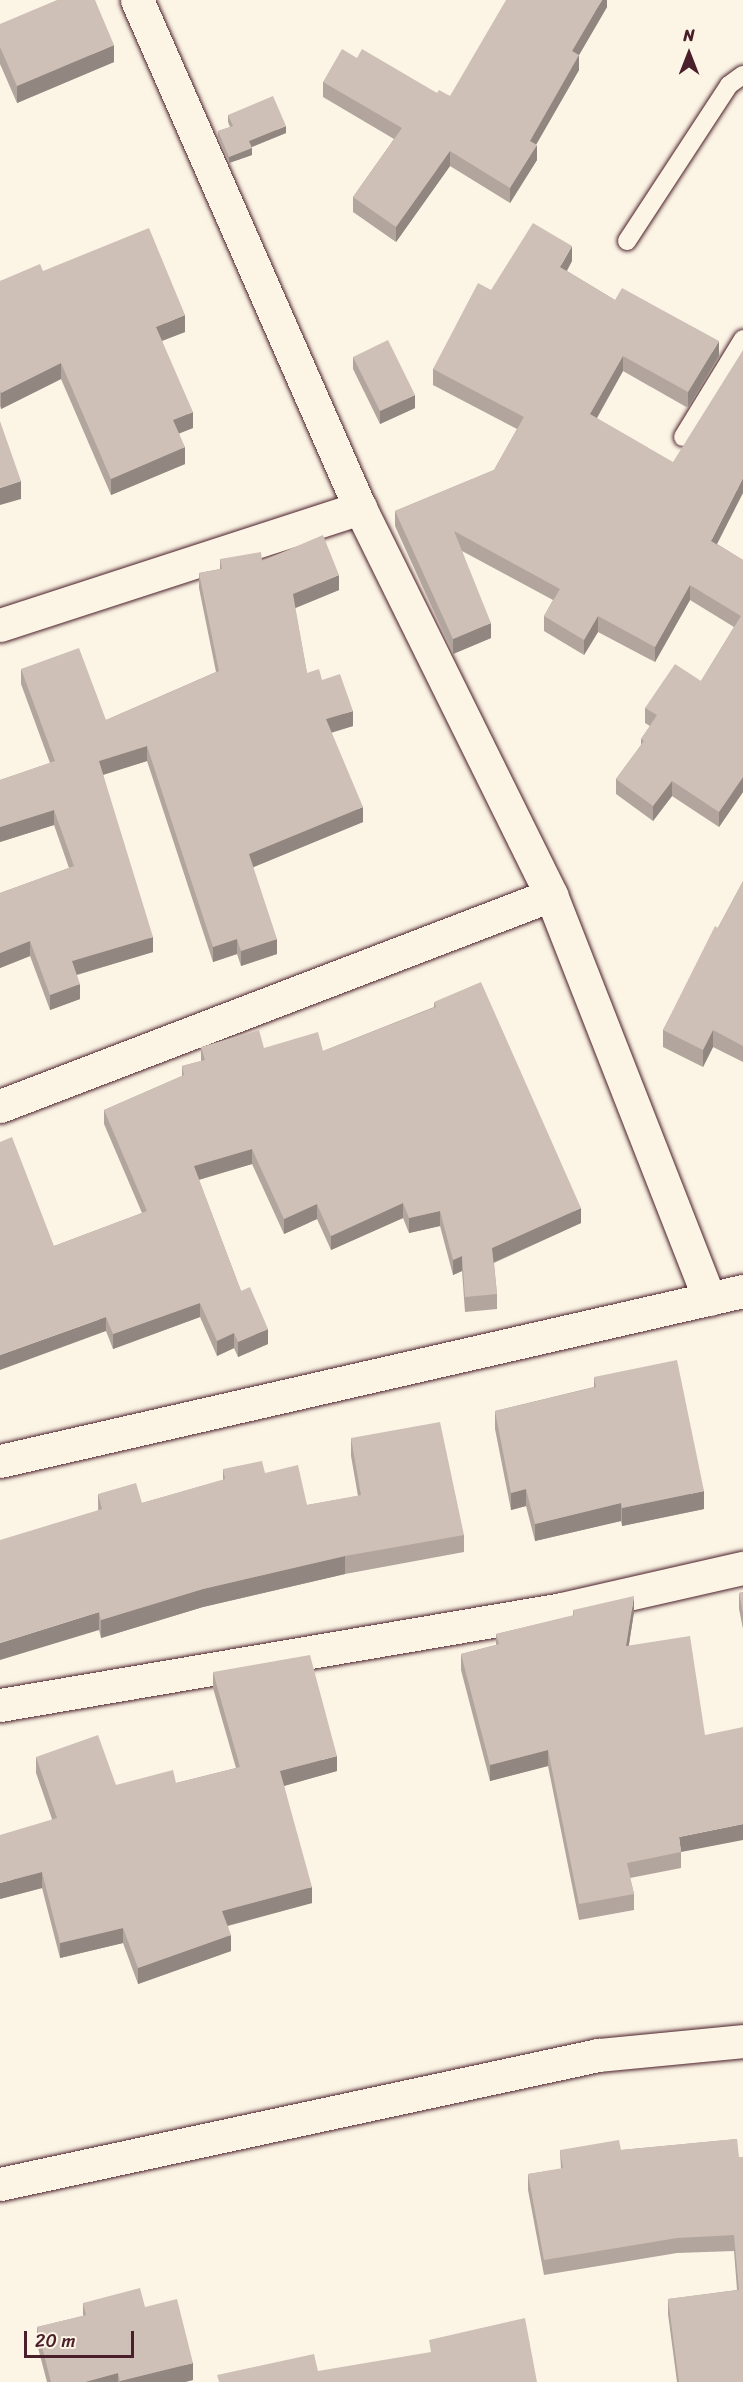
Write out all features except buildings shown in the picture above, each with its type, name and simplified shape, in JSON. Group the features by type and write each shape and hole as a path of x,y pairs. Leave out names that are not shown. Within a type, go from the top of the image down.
{"street":[{"path":"137,0 360,508 550,895 709,1299"},
{"path":"0,625 360,508"},
{"path":"0,1106 550,895"},
{"path":"0,1461 743,1290"},
{"path":"0,1705 562,1609 743,1568"},
{"path":"0,2184 598,2055 743,2041"}],"lane":[{"path":"627,241 729,85 743,75"},
{"path":"683,437 743,339"}]}
